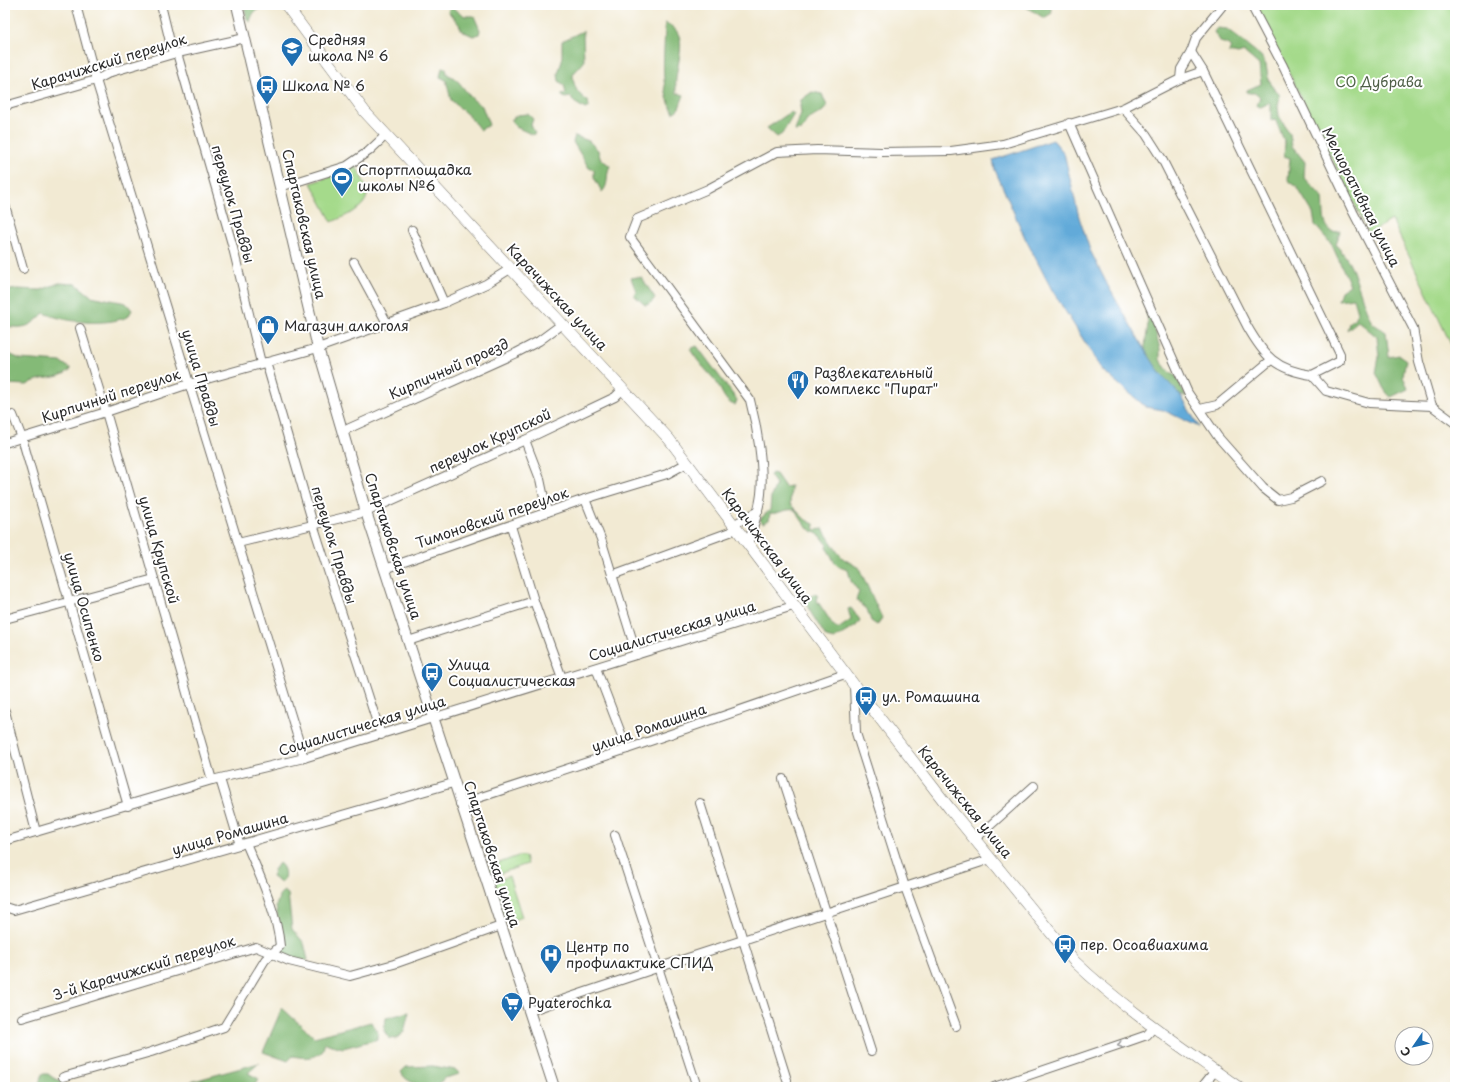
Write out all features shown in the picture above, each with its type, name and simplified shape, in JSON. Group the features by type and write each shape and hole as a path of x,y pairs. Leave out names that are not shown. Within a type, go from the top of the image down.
{"main road":[{"name":"Карачижская улица","path":"286,5 365,112 669,439 845,674 975,839 1074,961 1098,984 1154,1027 1238,1087"}],"street":[{"name":"улица Правды","path":"76,5 96,80 304,758"},
{"name":"переулок Правды","path":"161,5 232,244 264,363 313,524 381,735"},
{"name":"Спартаковская улица","path":"237,5 318,348 342,431 366,512 453,783 554,1087"},
{"path":"1180,79 1181,69 1191,52 1196,38 1222,5"},
{"name":"Мелиоративная улица","path":"1251,5 1282,64 1350,206 1414,328 1419,362 1432,406"},
{"name":"Карачижский переулок","path":"5,106 96,80 111,72 175,54 245,38"},
{"path":"1123,108 1146,134 1162,159 1258,346 1271,360 1297,373 1312,375 1340,361 1340,354 1203,71 1191,52"},
{"path":"748,544 758,511 761,493 758,432 750,400 630,237 637,219 708,189 777,152 950,151 1003,144 1123,108 1180,79 1192,77 1203,71"},
{"path":"1069,123 1188,393 1218,436 1263,488 1278,500 1291,497 1322,481"},
{"path":"280,187 347,166 369,151 386,135"},
{"path":"5,205 23,269"},
{"path":"412,230 444,303"},
{"path":"354,262 387,323"},
{"name":"Кирпичный переулок","path":"5,443 106,412 189,384 318,348 444,303 486,284 510,269"},
{"name":"Кирпичный проезд","path":"342,431 516,353 539,341 562,324"},
{"name":"улица Крупской","path":"80,328 154,579 216,780 265,891 279,936 280,946 273,954"},
{"path":"1200,409 1217,405 1271,360"},
{"path":"1312,375 1326,391 1368,403 1432,406 1455,423"},
{"name":"переулок Крупской","path":"238,543 366,512 615,397 624,390"},
{"name":"улица Осипенко","path":"13,416 22,438 128,806"},
{"path":"524,440 540,479 547,512"},
{"name":"Тимоновский переулок","path":"384,569 585,499 667,474 687,463"},
{"name":"Тимоновский переулок","path":"585,499 601,539 637,655"},
{"path":"612,575 730,532 735,526 758,511"},
{"path":"511,526 534,601 562,678"},
{"path":"5,619 154,579"},
{"path":"408,641 534,601"},
{"name":"Социалистическая улица","path":"5,841 216,780 304,758 793,606"},
{"path":"596,668 627,749"},
{"name":"улица Ромашина","path":"460,804 627,749 845,674"},
{"path":"854,685 856,733 905,887 956,1026"},
{"path":"5,711 36,832"},
{"path":"783,779 825,913 871,1051"},
{"name":"улица Ромашина","path":"5,907 14,910 453,783"},
{"path":"975,839 1034,786"},
{"path":"700,803 786,1080"},
{"path":"615,835 657,968 697,1087"},
{"path":"530,1011 991,859"},
{"name":"3-й Карачижский переулок","path":"22,1018 256,947 289,961 350,976 394,964 501,926"},
{"path":"63,1077 151,1052 224,1027 265,960 273,954"},
{"path":"994,1087 1147,1035 1154,1027"},
{"path":"1202,1087 1215,1071"}],"green space":[{"path":"244,5 271,5 258,9 254,13 250,22 247,20"},
{"path":"1023,5 1050,5 1052,13 1044,18"},
{"name":"СО Дубрава","path":"1255,5 1455,5 1455,353 1392,220 1369,233"},
{"path":"451,7 465,16 474,16 480,30 479,34 473,36 462,31 448,11"},
{"path":"665,23 674,28 679,35 681,44 676,84 677,93 684,95 679,108 674,113 669,103 664,81"},
{"path":"1217,28 1227,29 1261,56 1266,65 1268,77 1273,88 1280,95 1278,106 1279,116 1290,134 1292,146 1305,162 1304,177 1323,198 1324,217 1329,229 1333,232 1340,231 1336,245 1346,257 1353,271 1372,323 1386,332 1389,357 1399,355 1406,360 1403,376 1408,389 1391,397 1388,395 1376,373 1379,357 1377,337 1358,321 1347,330 1349,323 1356,318 1357,312 1353,298 1338,300 1341,291 1350,285 1332,245 1315,225 1313,213 1297,187 1288,180 1290,158 1284,156 1285,143 1275,119 1271,120 1271,107 1269,103 1261,107 1257,106 1260,97 1256,93 1247,93 1247,90 1261,84 1259,65 1244,52 1238,54 1229,52 1231,46 1221,42 1214,32"},
{"path":"583,31 584,62 573,74 574,83 577,90 581,96 588,101 589,107 585,109 574,102 571,97 565,98 561,95 566,94 564,85 559,81 558,73 562,61 562,41"},
{"path":"442,68 446,68 447,74 453,77 471,98 482,106 489,125 480,130 470,117 451,100 446,80 440,77"},
{"path":"812,92 822,94 827,106 823,111 806,121 806,125 801,130 795,131 801,113 801,100"},
{"path":"791,112 794,114 782,134 777,137 767,128"},
{"path":"528,114 533,119 531,125 535,133 533,135 516,127 511,120 517,115"},
{"path":"575,136 589,141 598,150 600,158 610,166 607,183 602,192 594,177 594,170 589,168 573,142"},
{"name":"Спортплощадка школы №6","path":"353,166 357,168 364,183 367,192 366,198 360,207 332,222 311,183 341,173"},
{"path":"631,278 642,278 655,298 650,304 645,305 634,295 636,291"},
{"path":"59,283 76,284 91,296 126,303 132,310 128,317 108,322 75,321 44,313 27,326 5,326 5,291 17,289 41,290"},
{"path":"1146,310 1151,317 1156,333 1160,349 1160,360 1169,372 1176,376 1186,396 1177,395 1148,359 1145,347 1148,325"},
{"path":"697,346 737,400 735,405 731,404 725,398 716,382 690,349"},
{"path":"5,352 20,359 61,362 71,369 66,373 55,377 39,380 27,385 5,384"},
{"path":"772,473 776,474 785,487 791,486 790,504 806,520 814,524 815,530 823,529 838,553 844,559 859,568 882,618 877,625 871,621 867,609 856,600 859,592 851,581 848,570 838,566 834,562 826,548 827,544 821,536 807,528 795,510 770,513 769,520 763,523 759,520 770,510 771,497 776,484 770,475"},
{"path":"814,594 818,595 816,599 833,625 838,629 851,620 848,609 851,608 860,620 856,626 834,639 826,637 808,608 806,600"},
{"path":"518,856 525,856 527,864 493,876 491,875 489,870 491,866"},
{"path":"279,863 283,867 285,875 281,883 272,877 274,870"},
{"path":"509,876 522,917 506,922 493,882"},
{"path":"284,891 288,894 292,929 304,943 308,960 305,961 288,957 283,953 276,906 280,894"},
{"path":"282,1008 314,1037 371,1022 378,1033 378,1039 343,1048 325,1043 322,1052 315,1056 293,1056 288,1061 263,1052"},
{"path":"409,1012 404,1032 396,1039 389,1038 384,1031 386,1018"},
{"path":"259,1063 248,1073 259,1079 253,1087 172,1087"},
{"path":"433,1066 456,1070 460,1074 444,1078 437,1087 432,1087 411,1082 403,1076 401,1072 406,1067"},
{"path":"42,1074 48,1074 55,1079 63,1081 65,1087 38,1087"}],"water":[{"path":"1053,140 1064,153 1079,217 1090,250 1108,286 1160,373 1181,396 1199,427 1163,410 1146,407 1103,371 1052,290 1025,238 995,170 993,160"}],"place":[{"name":"Средняя школа № 6","path":"292,68"},
{"name":"Школа № 6","path":"267,106"},
{"name":"Спортплощадка школы №6","path":"342,198"},
{"name":"Магазин алкоголя","path":"268,346"},
{"name":"Развлекательный комплекс \"Пират\"","path":"798,400"},
{"name":"Улица Социалистическая","path":"432,692"},
{"name":"ул. Ромашина","path":"866,716"},
{"name":"пер. Осоавиахима","path":"1065,964"},
{"name":"Центр по профилактике СПИД","path":"551,974"},
{"name":"Pyaterochka","path":"512,1022"}]}
